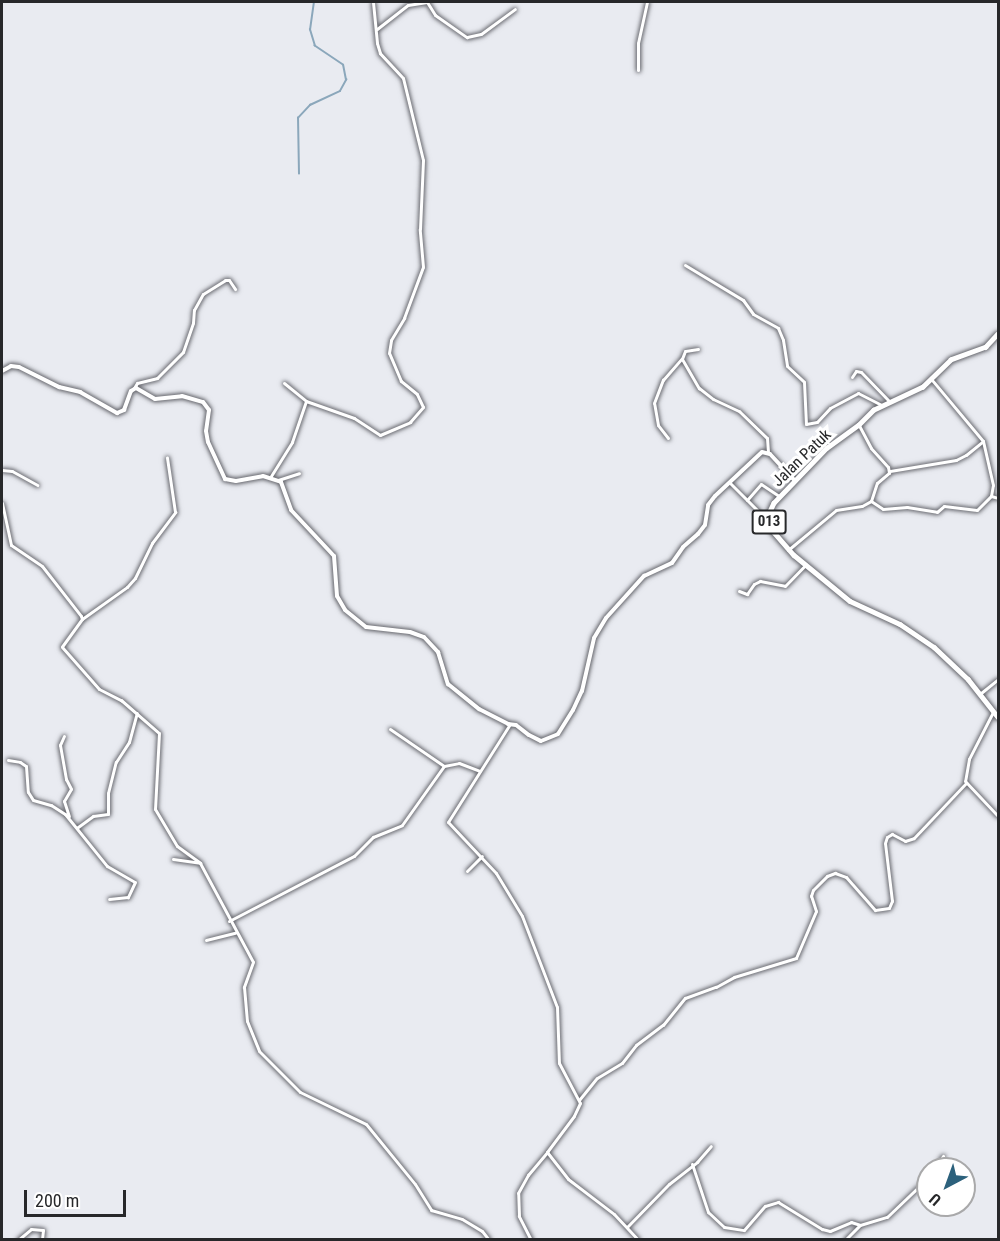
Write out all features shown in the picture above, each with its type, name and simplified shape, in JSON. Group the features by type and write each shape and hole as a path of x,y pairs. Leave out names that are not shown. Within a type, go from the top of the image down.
{"main road":[{"name":"Jalan Patuk","path":"769,522 770,509 827,447 859,425 882,405 923,387 951,360 986,347 999,334"},
{"name":"013","path":"769,522 788,550 850,602 900,624 933,647 981,693 999,717"}],"street":[{"path":"284,382 306,401 354,418 380,435 410,422 423,407 417,394 401,381 389,353 391,340 404,318 423,267 420,229 423,160 403,78 380,53 373,2"},
{"path":"377,29 408,5 426,2 431,3 435,15 465,37 481,34 515,9"},
{"path":"638,70 639,37 647,2"},
{"path":"686,265 743,300 753,314 778,328 783,340 787,366 804,382 807,424 817,422 828,409 858,393 882,405"},
{"path":"2,371 11,366 19,368 59,387 80,392 117,413 124,410 137,382 157,378 183,352 193,323 194,310 203,294 225,280 229,280 235,289"},
{"path":"668,438 658,425 654,403 663,380 682,359 685,351 698,349"},
{"path":"682,359 702,391 736,409 765,436 768,452 795,482"},
{"path":"852,377 856,371 861,372 889,401"},
{"path":"871,501 883,509 907,507 938,512 945,506 977,510 991,496 993,485 983,441 932,380"},
{"path":"134,388 155,399 182,396 203,402 209,410 206,432 208,442 216,463 228,481 271,476 278,480 284,487 291,510 334,556 337,596 345,610 366,627 410,632 424,637 438,652 448,684 479,709 510,724 516,724 527,734 541,741 558,734 582,691 591,648 606,618 644,576 672,563 683,547 705,525 708,505 758,454 768,452"},
{"path":"271,476 292,442 306,401"},
{"path":"859,425 870,448 890,471"},
{"path":"788,550 836,510 862,506 871,501 877,483 890,471 956,460 966,456 983,441"},
{"path":"167,458 175,512 152,543 135,578 127,587 82,619 62,647 97,687 119,698 159,733 154,808 177,846 200,863 235,933 254,964 244,987 248,1023 262,1054 300,1092 370,1127 415,1184 430,1210 462,1219 484,1232 489,1239"},
{"path":"2,470 12,471 37,485"},
{"path":"278,480 299,474"},
{"path":"730,483 769,522"},
{"path":"747,500 761,484 780,497"},
{"path":"991,496 999,498"},
{"path":"2,503 11,545 42,566 82,619"},
{"path":"739,591 747,594 754,584 760,581 785,586 806,564"},
{"path":"981,693 999,679"},
{"path":"531,1239 519,1216 518,1193 528,1175 574,1116 579,1100 597,1078 622,1063 636,1045 663,1026 685,998 702,993 734,977 796,958 816,911 811,897 813,890 827,876 835,873 846,877 874,910 889,908 892,901 885,843 887,837 892,834 904,841 914,838 966,783 969,759 993,710"},
{"path":"78,827 93,816 108,814 108,793 116,762 129,742 137,712"},
{"path":"510,724 448,822 450,827 482,856 510,895 532,938 543,974 557,1007 559,1063 579,1100"},
{"path":"390,729 444,766 465,764 480,771"},
{"path":"64,736 60,745 66,779 71,789 64,801 70,818"},
{"path":"8,760 22,762 26,766 28,792 33,800 57,807 78,827 107,866 136,883 128,898 109,899"},
{"path":"229,921 354,856 371,838 402,825 444,766"},
{"path":"966,783 999,816"},
{"path":"467,871 482,856"},
{"path":"173,859 200,863"},
{"path":"206,940 235,933"},
{"path":"627,1227 711,1146"},
{"path":"547,1152 568,1179 627,1227 638,1239"},
{"path":"692,1164 708,1212 724,1227 744,1230 765,1206 778,1202 822,1229 830,1231 851,1222 860,1225"},
{"path":"845,1239 860,1225 887,1216 916,1189"},
{"path":"18,1239 31,1229 43,1230 42,1239"}],"waterway":[{"path":"299,174 298,118 310,105 340,91 346,80 343,65 315,46 310,30 314,2"}]}
